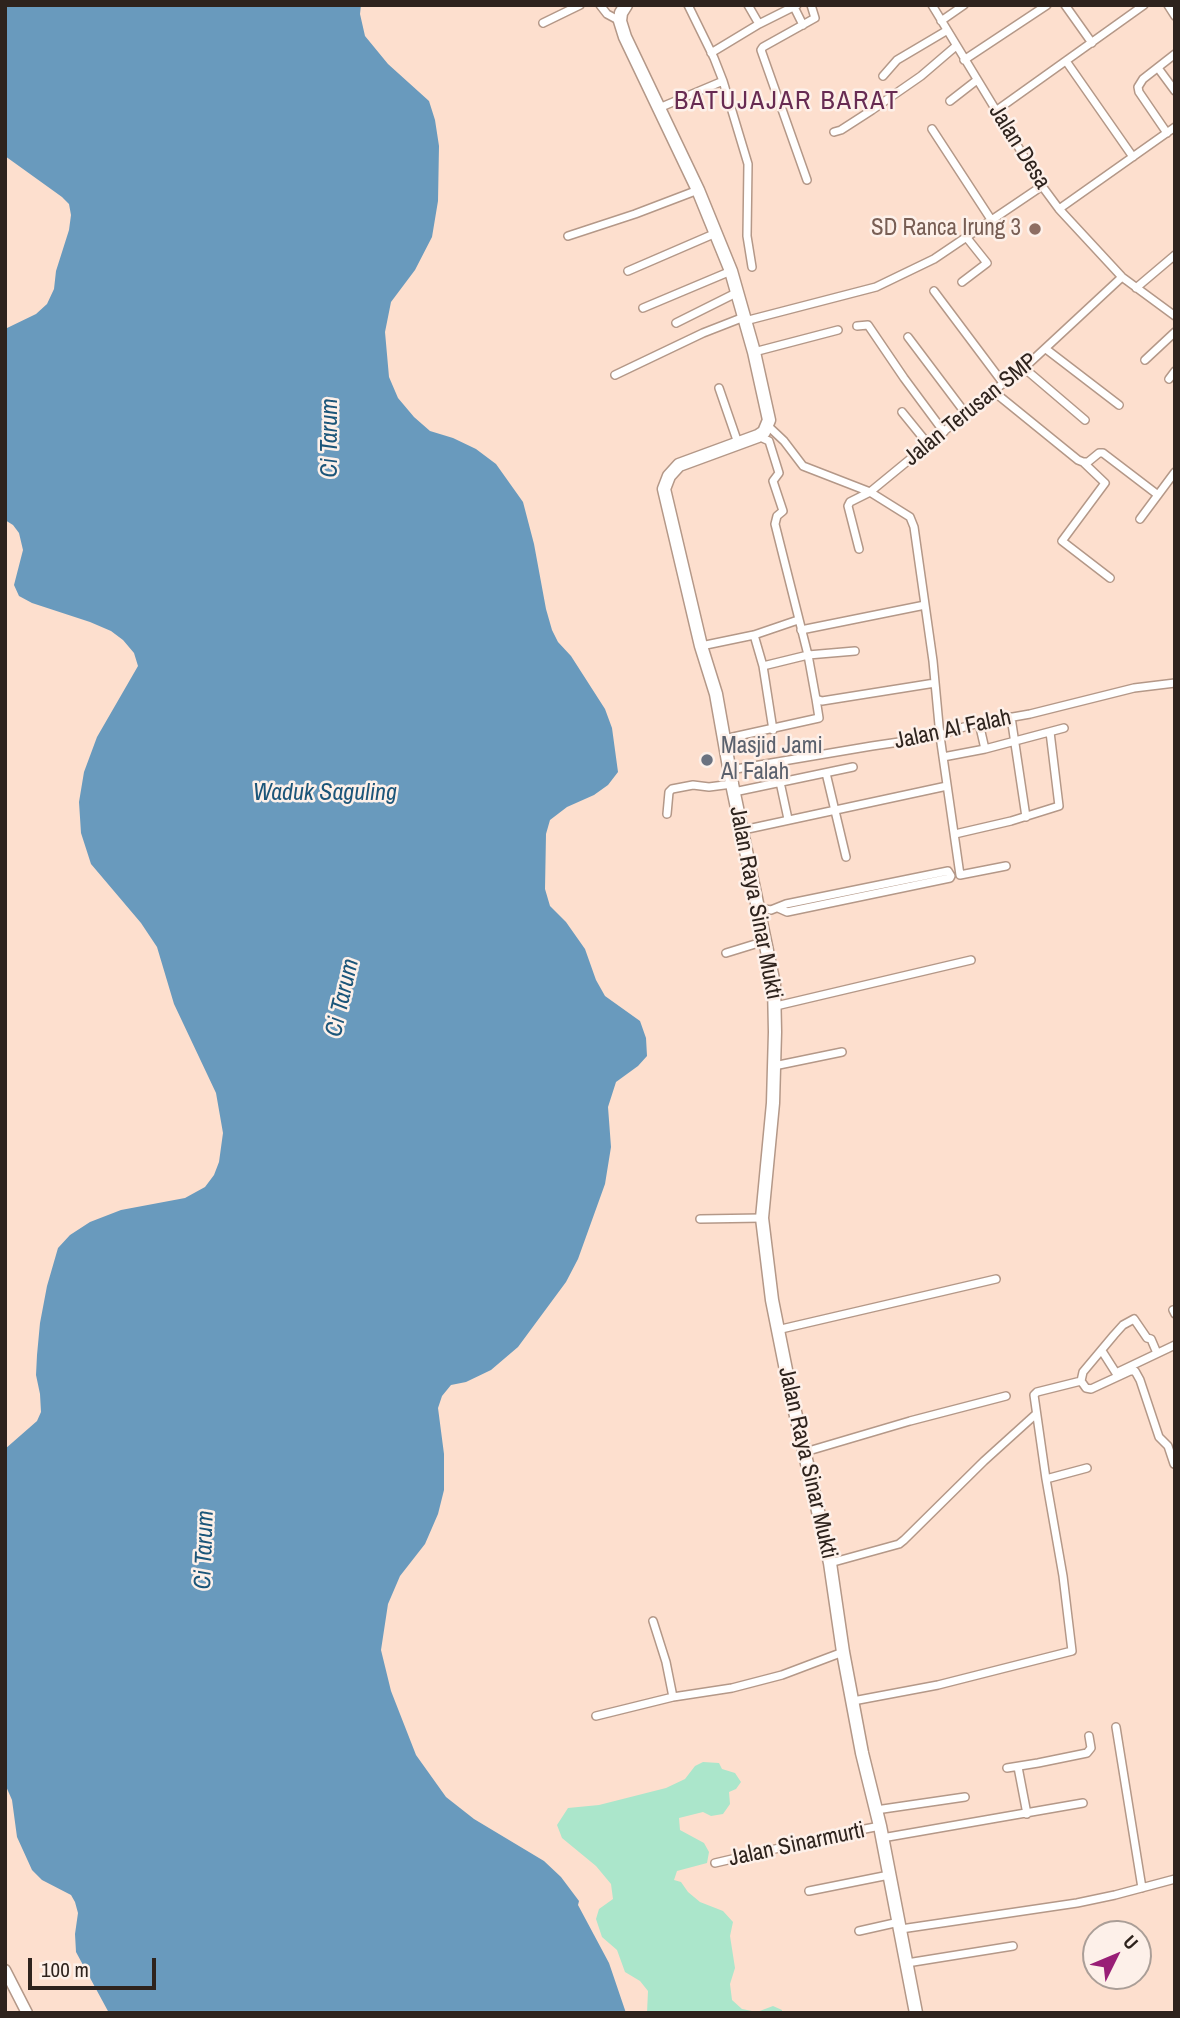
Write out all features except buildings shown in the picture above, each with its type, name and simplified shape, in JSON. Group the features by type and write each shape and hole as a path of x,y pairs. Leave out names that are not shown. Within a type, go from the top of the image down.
{"highway":[{"path":"626,5 620,21 625,37 698,190 731,271 754,352 769,420 764,432 758,436"},
{"name":"Jalan Raya Sinar Mukti","path":"758,436 680,465 671,472 664,485 701,646 716,694 774,984 776,1006 773,1103 762,1218 772,1300 830,1563 862,1753 881,1832 916,2013"}],"main road":[{"path":"5,1970 27,2013"}],"street":[{"path":"543,23 580,5"},
{"path":"600,5 607,14 620,21"},
{"path":"688,5 723,81 748,164 747,228 752,267"},
{"path":"748,5 759,24"},
{"path":"807,180 761,50 815,18 811,5"},
{"name":"Jalan Desa","path":"932,5 964,61 1059,209 1122,277 1175,316"},
{"path":"941,22 964,5"},
{"path":"964,61 1047,5"},
{"path":"1065,5 1092,43"},
{"path":"997,110 1144,5"},
{"path":"1168,5 1175,16"},
{"path":"711,53 795,6 803,25"},
{"path":"883,76 897,60 946,31"},
{"path":"834,132 841,130 921,76 956,46"},
{"path":"1167,133 1138,87 1143,79 1175,54"},
{"path":"1066,61 1133,157"},
{"path":"1158,68 1175,91"},
{"path":"950,101 977,80"},
{"path":"659,108 723,81"},
{"path":"1059,209 1175,127"},
{"path":"932,129 992,221"},
{"path":"615,375 723,324 876,287 934,259 1042,186"},
{"path":"568,236 698,190"},
{"path":"628,271 716,233"},
{"path":"962,282 987,263 967,238"},
{"path":"1136,288 1175,255"},
{"path":"643,307 731,271"},
{"name":"Jalan Terusan SMP","path":"859,549 849,503 870,492 1024,368 1122,277"},
{"path":"934,291 1003,383"},
{"path":"676,323 737,292"},
{"path":"857,326 868,325 944,432"},
{"path":"754,352 838,330"},
{"path":"1145,360 1175,332"},
{"path":"908,337 966,414"},
{"path":"1046,349 1119,405"},
{"path":"1024,368 1086,420"},
{"path":"1168,379 1175,371"},
{"path":"719,388 738,443"},
{"path":"993,391 1105,483 1062,541 1110,578"},
{"path":"902,412 928,444"},
{"path":"767,425 784,441 803,466 870,492 910,517 914,527 925,605 960,875 1006,866"},
{"path":"724,739 819,719 808,655 775,524 777,516 783,511 774,481 779,473 770,443 758,436"},
{"path":"1083,463 1103,453 1158,495"},
{"path":"1140,519 1175,472"},
{"path":"801,630 925,605"},
{"path":"701,646 754,635 798,620"},
{"path":"754,635 763,666 773,730"},
{"path":"763,666 808,655 855,651"},
{"path":"816,699 822,701 935,683"},
{"name":"Jalan Al Falah","path":"730,770 940,736 979,723 1011,718 1134,688 1175,683"},
{"path":"1011,718 1026,817"},
{"path":"979,723 985,749"},
{"path":"943,757 1063,728"},
{"path":"955,834 1059,806 1050,732"},
{"path":"667,814 671,789 690,785 733,788 780,782 853,767"},
{"path":"825,773 846,857"},
{"path":"780,782 788,819"},
{"path":"743,830 947,786"},
{"path":"758,908 784,908 951,876 948,872 864,892"},
{"path":"726,953 765,941"},
{"path":"776,1006 971,960"},
{"path":"774,1066 842,1052"},
{"path":"700,1219 762,1218"},
{"path":"777,1330 996,1279"},
{"path":"1157,1353 1151,1339 1147,1338 1134,1319 1124,1325 1083,1372 1081,1381 1086,1388 1091,1389 1130,1371 1136,1373 1159,1437 1168,1446 1174,1464"},
{"path":"1102,1351 1116,1373 1175,1345"},
{"path":"853,1701 938,1685 1072,1651 1063,1576 1034,1399 1035,1393 1081,1381"},
{"path":"805,1452 1006,1396"},
{"path":"830,1563 899,1544 1036,1414"},
{"path":"1046,1479 1087,1468"},
{"path":"653,1621 666,1662 673,1697"},
{"path":"596,1716 673,1697 732,1688 782,1675 844,1652"},
{"path":"1116,1727 1142,1888"},
{"path":"1007,1768 1087,1753 1091,1748 1089,1736"},
{"path":"1018,1767 1027,1814"},
{"path":"876,1810 965,1797"},
{"name":"Jalan Sinarmurti","path":"715,1863 835,1835 1027,1814 1083,1803"},
{"path":"809,1891 889,1875"},
{"path":"859,1931 1057,1906 1112,1896 1175,1879"},
{"path":"907,1963 1013,1947"}],"green space":[{"path":"703,1762 719,1763 722,1769 735,1773 741,1782 736,1789 729,1792 730,1804 723,1814 711,1816 703,1812 679,1818 680,1830 704,1843 709,1852 707,1863 677,1871 674,1880 681,1882 700,1902 723,1911 733,1922 730,1936 735,1968 730,1984 732,2000 742,2009 757,2012 773,2006 782,2010 782,2013 647,2013 648,1991 640,1981 625,1972 617,1950 602,1937 596,1919 599,1909 613,1899 611,1884 596,1866 562,1838 557,1825 568,1808 599,1805 666,1788 685,1779 695,1766"}],"water":[{"name":"Waduk Saguling","path":"5,5 361,5 360,14 365,36 388,64 429,101 435,120 439,146 438,201 432,237 415,270 391,302 385,332 389,377 398,398 414,417 430,431 476,449 496,464 523,502 552,630 605,709 612,728 618,772 608,785 594,795 567,807 550,820 546,834 545,889 550,906 566,922 585,949 605,996 640,1021 646,1038 647,1056 616,1082 608,1107 611,1147 605,1184 578,1259 566,1282 518,1347 491,1370 466,1382 451,1385 442,1396 438,1408 444,1454 444,1490 438,1514 425,1544 400,1576 388,1604 381,1650 391,1691 416,1755 446,1797 474,1819 544,1861 561,1877 579,1901 578,1905 609,1963 626,2013 109,2013 76,1952 78,1913 75,1902 71,1895 42,1880 32,1870 17,1837 12,1800 5,1784 5,1449 37,1421 41,1412 36,1375 40,1323 58,1248 70,1235 90,1222 121,1210 185,1198 205,1187 219,1162 223,1133 216,1093 174,1004 157,947 141,923 91,864 81,833 79,802 84,772 97,737 138,666 134,653 111,631 32,603 19,596 14,585 23,550 19,533 5,520 5,329 36,314 47,304 54,289 71,215 69,204 62,197 5,156"}],"place":[{"name":"SD Ranca Irung 3","path":"1035,229"},
{"name":"Masjid Jami Al Falah","path":"707,760"}],"district":[{"name":"BATUJAJAR BARAT","path":"787,102"}],"water label":[{"name":"Ci Tarum","path":"331,438"},
{"name":"Ci Tarum","path":"343,998"},
{"name":"Ci Tarum","path":"205,1550"}]}
